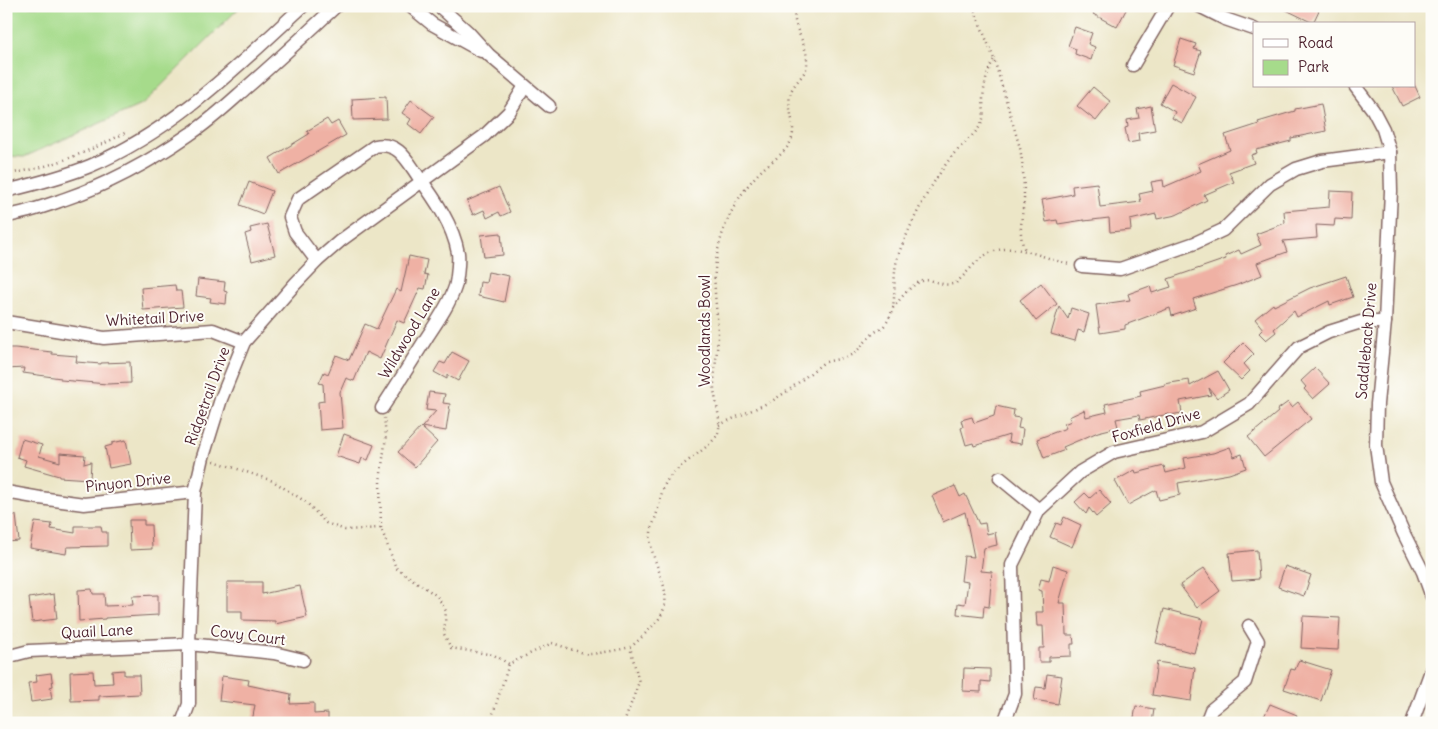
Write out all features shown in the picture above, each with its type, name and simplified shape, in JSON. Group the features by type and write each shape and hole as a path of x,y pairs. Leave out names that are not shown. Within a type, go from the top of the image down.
{"street":[{"path":"6,191 48,181 90,166 148,135 182,113 237,68 303,6"},
{"path":"6,216 20,214 85,192 126,173 156,156 217,114 336,6"},
{"path":"410,6 432,24 489,55"},
{"path":"439,6 468,32 489,55 549,106"},
{"path":"1133,64 1168,6"},
{"path":"1199,6 1225,19 1253,29"},
{"name":"Ridgetrail Drive","path":"182,723 189,704 189,644 195,492 203,457 221,399 244,342 317,261 340,241 484,136 509,112 525,86"},
{"name":"Saddleback Drive","path":"1356,88 1373,110 1390,152 1392,191 1385,322 1377,404 1376,445 1382,482 1404,534 1427,569 1432,597"},
{"name":"Wildwood Lane","path":"317,261 295,232 290,217 298,199 375,146 382,145 396,149 403,155 422,181 449,224 459,255 456,286 444,312 382,408"},
{"path":"1082,266 1120,269 1195,243 1222,230 1270,184 1296,169 1322,161 1390,152"},
{"name":"Whitetail Drive","path":"6,322 104,338 213,330 244,342"},
{"name":"Foxfield Drive","path":"1004,723 1015,694 1012,565 1039,510 1080,472 1114,452 1202,432 1249,404 1299,347 1329,332 1362,322 1385,322"},
{"path":"1000,478 1039,510"},
{"name":"Pinyon Drive","path":"6,492 84,504 195,492"},
{"path":"1206,723 1211,710 1245,682 1258,641 1249,626"},
{"name":"Quail Lane","path":"6,657 29,651 189,644"},
{"name":"Covy Court","path":"189,644 274,653 303,660"},
{"path":"1412,723 1432,668"}],"path":[{"name":"Woodlands Bowl","path":"719,425 714,389 718,336 715,285 716,261 721,240 735,204 760,171 784,150 792,138 790,95 806,71 808,64 808,57 795,22 795,6"},
{"path":"974,6 994,59 1020,148 1024,200 1020,232 1025,250"},
{"path":"892,310 898,254 933,184 953,156 979,128 982,122 984,117 984,89 990,65 994,59"},
{"path":"6,174 29,171 89,151 130,130"},
{"path":"490,723 510,664 552,643 590,654 630,647 658,620 666,601 666,591 650,541 666,482 713,440 718,433 719,425 772,401 824,362 846,358 855,353 875,332 884,326 901,297 922,281 928,280 950,285 956,283 983,257 1008,248 1025,250 1056,261 1082,266"},
{"path":"382,408 386,436 380,481 381,528 396,568 437,596 446,611 444,634 452,648 494,655 510,664"},
{"path":"203,457 273,481 306,502 326,523 345,530 381,528"},
{"path":"624,723 639,682 630,647"}],"green space":[{"path":"6,6 241,6 143,104 24,157 6,156"}],"building":[{"path":"1098,6 1128,6 1117,27 1093,14"},
{"path":"1278,6 1321,6 1313,22"},
{"path":"1075,27 1092,33 1088,44 1095,47 1091,60 1075,54 1076,49 1068,46"},
{"path":"1181,39 1196,44 1194,49 1201,51 1194,72 1173,65"},
{"path":"1171,83 1196,97 1182,123 1172,118 1175,112 1160,103"},
{"path":"1093,87 1111,102 1096,121 1077,106"},
{"path":"1393,88 1416,88 1420,97 1402,106"},
{"path":"386,97 387,119 353,120 352,99"},
{"path":"411,100 434,117 421,134 408,124 411,119 402,113"},
{"path":"1321,104 1326,131 1291,138 1291,141 1256,150 1257,153 1251,155 1254,163 1229,172 1234,182 1204,195 1207,200 1176,215 1157,219 1156,214 1130,220 1131,230 1110,232 1109,218 1058,224 1057,220 1046,222 1042,200 1073,194 1072,186 1097,183 1100,207 1141,202 1139,194 1153,191 1151,182 1163,180 1164,187 1201,171 1198,164 1230,150 1225,135 1259,124 1258,122 1295,111 1295,109"},
{"path":"1151,106 1155,130 1138,133 1139,141 1128,143 1125,128 1128,127 1127,120 1139,118 1137,109"},
{"path":"327,119 331,125 338,121 346,135 279,174 270,158 309,134 307,131"},
{"path":"249,182 272,191 263,214 240,205"},
{"path":"499,187 510,212 501,216 499,212 487,218 484,210 473,215 467,201"},
{"path":"1330,191 1352,192 1351,220 1335,219 1334,226 1316,225 1317,238 1283,241 1287,252 1257,263 1262,275 1193,299 1196,308 1172,316 1170,308 1125,325 1125,329 1100,333 1096,305 1130,300 1128,294 1150,286 1152,293 1171,287 1168,279 1226,259 1225,256 1239,250 1241,254 1261,245 1256,234 1285,223 1284,211 1329,207"},
{"path":"267,224 275,255 252,261 245,234 251,232 250,228"},
{"path":"501,233 503,255 484,257 481,235"},
{"path":"409,256 427,260 424,274 428,275 425,289 420,288 404,323 397,320 380,359 366,352 354,381 346,378 340,392 343,428 320,430 318,402 324,401 323,384 319,383 324,372 328,374 336,355 349,360 365,324 377,329 396,289 401,292"},
{"path":"488,272 509,276 504,302 478,296 480,282 486,283"},
{"path":"1346,276 1353,297 1330,305 1329,301 1297,317 1294,311 1274,329 1276,332 1266,340 1259,333 1263,329 1255,319 1273,304 1274,306 1310,288"},
{"path":"198,279 225,282 224,291 227,292 226,304 210,302 211,298 196,296"},
{"path":"1041,283 1057,304 1036,321 1020,300"},
{"path":"175,285 176,291 181,291 183,307 143,310 141,288"},
{"path":"1059,306 1068,319 1071,308 1089,314 1084,332 1078,330 1075,341 1051,334"},
{"path":"1243,343 1254,354 1244,364 1250,371 1241,380 1223,363"},
{"path":"6,348 77,356 76,362 101,364 130,362 131,383 107,384 61,380 61,378 23,373 24,368 6,369"},
{"path":"452,352 469,361 458,381 447,375 447,379 434,372 440,362 445,364"},
{"path":"1315,368 1330,384 1313,399 1304,389 1306,387 1301,381"},
{"path":"1218,371 1229,390 1217,398 1209,388 1211,395 1180,401 1182,413 1140,420 1139,415 1116,419 1118,427 1098,432 1063,447 1065,450 1044,458 1037,439 1066,428 1064,424 1071,421 1069,417 1084,410 1086,417 1107,412 1105,404 1141,396 1140,391 1164,384 1189,380 1190,386"},
{"path":"429,392 445,394 443,403 450,404 446,431 422,427 436,411 426,410"},
{"path":"1288,402 1292,407 1298,402 1311,419 1264,457 1248,437"},
{"path":"996,406 1014,410 1013,417 1020,418 1018,428 1023,429 1021,444 1008,442 1009,435 974,446 973,443 966,445 961,428 963,427 961,420 972,417 974,423 994,416"},
{"path":"421,427 437,442 415,467 398,452"},
{"path":"344,434 374,445 368,460 362,458 360,464 336,456"},
{"path":"22,439 42,445 39,456 60,462 60,453 85,455 84,464 91,462 90,479 59,477 24,466 26,460 17,457"},
{"path":"126,440 131,464 109,468 105,447 112,445 112,443"},
{"path":"1230,447 1234,457 1242,454 1246,468 1229,474 1178,483 1180,495 1159,500 1156,490 1128,505 1115,481 1135,470 1136,473 1164,466 1166,473 1186,468 1184,458 1213,453"},
{"path":"955,486 960,497 965,494 979,524 985,523 987,534 995,532 997,545 984,548 981,571 992,572 989,607 984,606 983,617 957,614 958,603 965,604 968,582 961,581 964,556 974,557 965,512 943,522 932,496"},
{"path":"1099,490 1111,504 1096,517 1089,508 1086,514 1075,502 1085,493 1090,498"},
{"path":"16,515 19,541 6,542 6,516"},
{"path":"1064,517 1081,525 1072,547 1050,537 1056,523 1061,525"},
{"path":"129,520 144,520 144,525 151,525 152,549 130,550"},
{"path":"35,522 52,524 51,529 75,533 75,526 101,526 102,532 107,532 107,546 67,547 66,554 30,548"},
{"path":"1257,550 1259,579 1232,581 1229,553"},
{"path":"1053,565 1068,570 1059,603 1065,603 1066,635 1073,635 1074,644 1071,644 1071,656 1049,657 1049,662 1039,662 1039,648 1044,648 1043,626 1037,626 1036,612 1043,612 1042,591 1038,590 1041,579 1049,581"},
{"path":"1285,566 1311,575 1304,596 1278,587"},
{"path":"1204,568 1220,591 1197,608 1180,585"},
{"path":"227,582 262,582 262,594 300,586 307,617 275,624 275,621 242,620 242,611 227,611"},
{"path":"92,589 93,594 104,594 105,606 133,605 132,596 158,595 158,615 79,621 78,590"},
{"path":"54,594 57,619 32,622 29,598"},
{"path":"1164,609 1203,619 1194,653 1156,643"},
{"path":"1303,616 1340,618 1338,650 1301,648"},
{"path":"1299,660 1331,670 1321,701 1284,689 1291,669 1295,670"},
{"path":"1157,662 1195,668 1191,701 1152,695"},
{"path":"964,668 990,669 990,682 981,681 981,692 963,691"},
{"path":"124,670 124,675 139,675 140,694 99,696 99,700 71,701 70,672 93,671 94,684 113,683 112,671"},
{"path":"51,673 53,686 50,687 52,699 31,702 28,683 37,682 36,675"},
{"path":"1047,674 1062,676 1058,704 1034,700 1036,687 1045,688"},
{"path":"222,676 249,680 248,685 291,694 290,704 314,703 314,714 328,713 328,723 252,722 255,705 219,701"},
{"path":"1270,704 1297,715 1294,723 1261,723"},
{"path":"1136,706 1154,709 1152,723 1133,723"}]}
